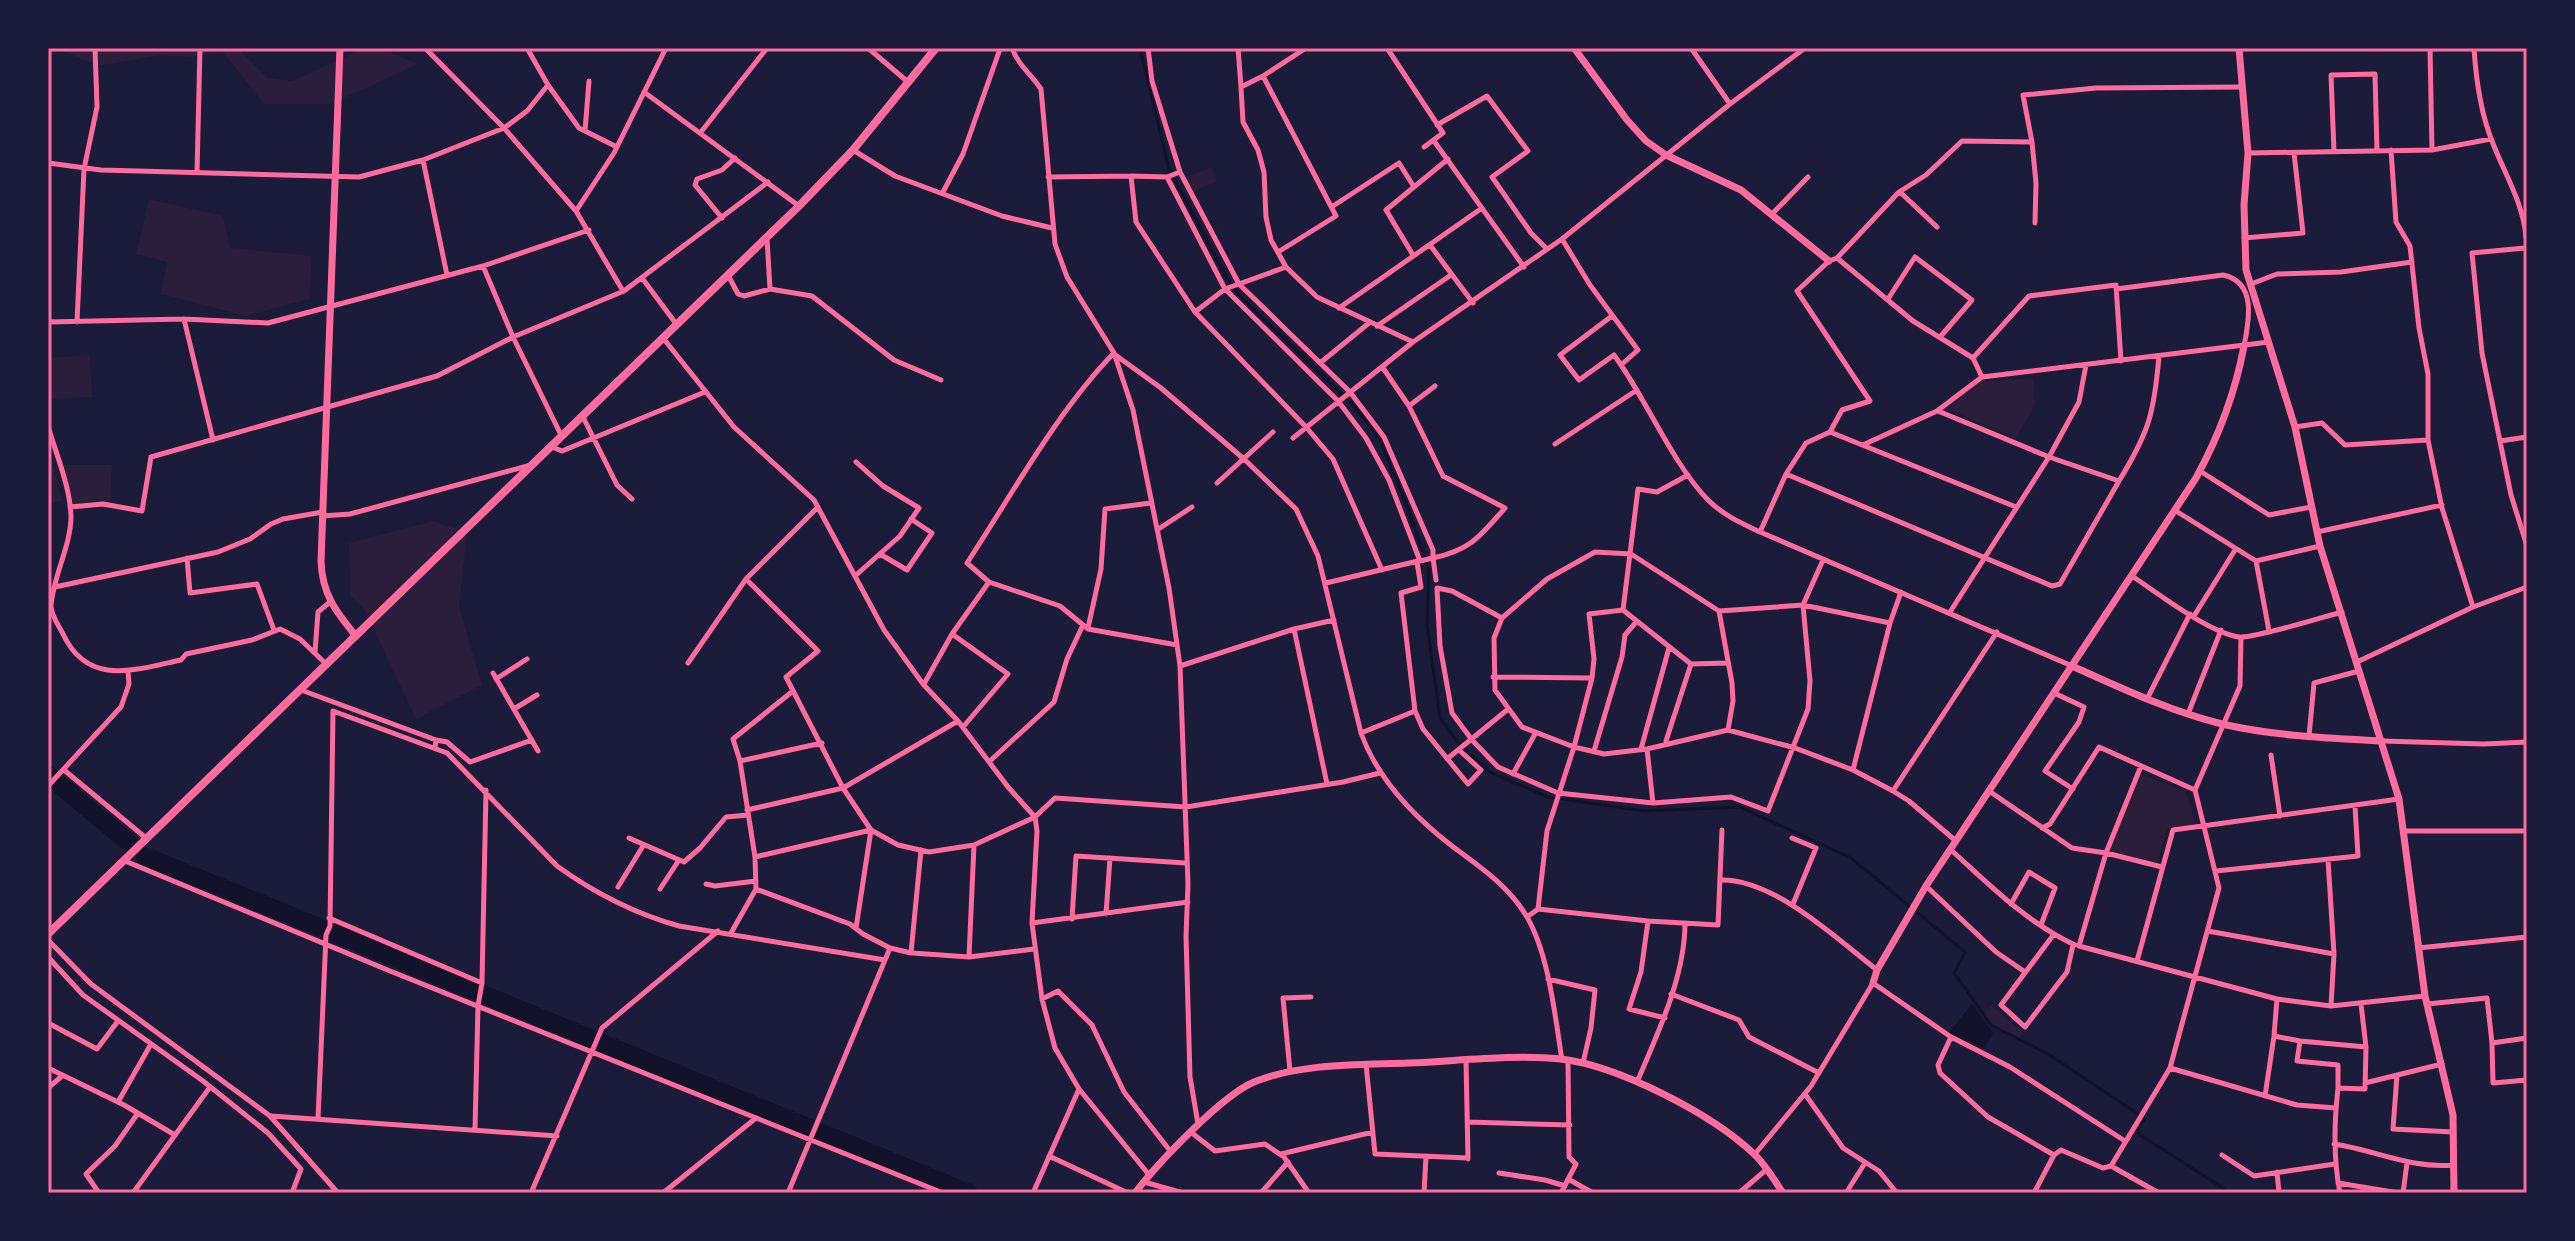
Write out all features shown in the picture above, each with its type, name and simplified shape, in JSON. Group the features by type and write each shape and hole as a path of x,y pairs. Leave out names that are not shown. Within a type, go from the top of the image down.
{"main road":[{"path":"48,937 799,206 853,150 931,50"}],"street":[{"path":"77,322 84,169 97,107 95,48"},
{"path":"197,172 200,48"},
{"path":"340,48 321,577 330,602 356,636"},
{"path":"425,48 504,128 576,211 624,291"},
{"path":"527,48 548,85 579,128 617,147"},
{"path":"576,211 617,147 666,48"},
{"path":"701,132 767,48"},
{"path":"868,48 908,82"},
{"path":"943,192 963,154 1000,49 1012,48 1019,63 1041,89 1052,228 1067,277 1114,353 1133,410 1177,645 1186,807 1190,1077 1199,1125"},
{"path":"1148,48 1152,81 1180,172 1232,287 1320,363 1344,397 1389,480 1437,585 1440,646 1452,713 1498,767 1557,798 1653,803 1731,797 1768,811 1808,709 1810,681 1803,605 1823,560"},
{"path":"1238,48 1243,122 1258,150 1264,172 1266,217 1271,240 1286,267 1317,297 1413,342"},
{"path":"1241,87 1306,48"},
{"path":"1387,48 1443,133 1424,147"},
{"path":"1574,48 1646,141 1666,155 1741,190 1913,321 1973,358 1982,377"},
{"path":"1691,48 1730,104"},
{"path":"1293,438 1413,342 1562,239 1805,48"},
{"path":"2239,48 2248,153 2244,238 2246,270 2295,427 2320,546 2399,799 2426,1000 2443,1063 2454,1132 2454,1193"},
{"path":"2430,48 2432,150"},
{"path":"2474,48 2476,88 2491,139 2524,217 2527,236 2526,250 2472,253 2482,353 2511,495 2527,546"},
{"path":"2334,152 2331,75 2375,74 2377,151"},
{"path":"1263,76 1336,216 1278,252"},
{"path":"585,131 589,81"},
{"path":"48,163 84,169 359,177 423,160 504,128 527,111 548,85"},
{"path":"2035,223 2036,183 2023,95 2096,88 2242,87"},
{"path":"644,92 799,206"},
{"path":"1437,125 1487,96 1528,151 1492,177 1531,233 1547,249"},
{"path":"2248,153 2432,150 2491,139"},
{"path":"1434,141 1524,267"},
{"path":"1760,532 1786,474 1806,443 1830,432 1842,410 1870,401 1797,291 1899,192 1926,175 1962,141 2032,142"},
{"path":"853,150 895,176 1012,220 1052,228"},
{"path":"2391,150 2396,222 2410,246 2428,374 2428,440 2442,505 2473,607"},
{"path":"2244,238 2303,233 2294,153"},
{"path":"722,218 695,185 697,179 722,170 735,158"},
{"path":"1413,255 1386,210 1448,159"},
{"path":"423,160 447,275"},
{"path":"1333,206 1399,163 1414,187"},
{"path":"1048,177 1170,176 1180,172"},
{"path":"1131,176 1136,222 1195,312 1306,427 1339,471 1382,570"},
{"path":"1170,176 1232,287 1384,437 1433,550 1424,560 1421,587 1401,593 1415,711 1423,729 1468,784 1481,770 1461,748"},
{"path":"1773,213 1808,177"},
{"path":"70,507 103,504 142,511 151,457 437,376 513,337 624,291 768,182"},
{"path":"1899,192 1937,227"},
{"path":"1339,308 1482,208"},
{"path":"48,322 184,319 268,323 483,266 589,230"},
{"path":"767,238 770,289"},
{"path":"1562,239 1638,350 1621,365"},
{"path":"1430,245 1473,303"},
{"path":"1888,299 1915,257 1972,300 1940,337"},
{"path":"2251,284 2277,274 2341,272 2412,262"},
{"path":"483,266 513,337 562,437"},
{"path":"1195,312 1232,287 1286,267"},
{"path":"728,275 738,294 744,296 770,289 812,296 894,360 941,380"},
{"path":"1376,327 1451,275"},
{"path":"1755,1154 1819,1073 1926,886 2176,511 2200,471 2226,416 2238,380 2250,310 2242,286 2235,277 2223,275 2116,289"},
{"path":"642,278 677,325"},
{"path":"1973,358 2029,296 2116,285 2121,361"},
{"path":"1612,315 1560,355 1579,380 1614,355 1688,475 1708,500 1729,517 1760,532 1997,632 2147,700 2223,724 2309,736 2382,741 2527,742"},
{"path":"184,319 213,440"},
{"path":"1320,363 1369,323"},
{"path":"663,338 734,427 814,500 884,630 923,684 958,721 1035,817 1034,949 1042,999 1055,1048 1079,1089 1147,1179 1183,1193"},
{"path":"1865,444 1937,411 1982,377 2269,342"},
{"path":"1114,353 1161,388 1244,459 1296,509 1311,536 1326,583 1361,733 1370,758 1410,810 1498,879 1527,917 1542,957 1565,1060 1569,1157 1576,1164 1561,1193"},
{"path":"1114,353 1053,432 967,563 989,582 1060,606 1086,627 1177,645"},
{"path":"1786,474 2052,586 2060,584 2144,441 2155,405 2159,356"},
{"path":"1950,612 2049,457 2079,402 2086,365"},
{"path":"1326,583 1457,553 1476,540 1505,508 1443,476 1409,406 1383,368"},
{"path":"1409,406 1435,386"},
{"path":"1555,444 1638,390"},
{"path":"552,447 562,451 594,440 705,392"},
{"path":"1937,411 2049,457 2119,481"},
{"path":"583,417 617,485 632,499"},
{"path":"2295,427 2322,423 2345,445 2428,440"},
{"path":"48,426 70,507 70,525 51,609 79,659 97,668 128,671 181,660 186,654 252,640 280,629 289,632 326,665"},
{"path":"1217,483 1273,432"},
{"path":"1830,432 2016,507"},
{"path":"2500,441 2527,437"},
{"path":"855,576 900,536 919,508 883,486 856,462"},
{"path":"55,587 234,547 283,519 350,514 534,464"},
{"path":"2200,471 2269,515 2311,507"},
{"path":"1623,610 1638,489 1657,492 1688,475"},
{"path":"990,761 1054,702 1067,659 1086,627 1101,569 1105,509 1151,503"},
{"path":"2317,532 2442,505"},
{"path":"688,663 746,579 818,507"},
{"path":"1157,530 1192,507"},
{"path":"2176,511 2256,561 2320,546"},
{"path":"880,554 907,570 932,533 911,519"},
{"path":"2147,700 2192,615 2235,550"},
{"path":"1890,623 1803,605 1719,611 1631,554 1595,552 1547,579 1502,618 1494,638 1493,677 1495,690 1507,710 1522,727 1535,734 1604,754 1644,749 1728,730 1795,748 1853,770 1909,801 1957,841"},
{"path":"187,558 190,593 257,584 274,630"},
{"path":"2256,561 2269,631"},
{"path":"2132,576 2192,615 2241,638 2342,612"},
{"path":"746,579 818,651 786,677 843,788 871,830 898,845 944,851 974,845 1035,817 1055,798 1186,807 1380,773"},
{"path":"923,684 952,634 989,582"},
{"path":"1437,585 1502,618"},
{"path":"2309,736 2314,683 2358,666 2473,607 2527,587"},
{"path":"1853,770 1890,623 1901,592"},
{"path":"315,653 318,612 330,602"},
{"path":"1538,909 1547,831 1592,678 1594,659 1589,614 1623,610 1691,664 1727,663"},
{"path":"1719,611 1732,683 1733,701 1728,730"},
{"path":"1180,666 1294,629 1334,620"},
{"path":"1594,751 1622,657 1625,635 1637,621"},
{"path":"1294,629 1327,784"},
{"path":"2188,714 2221,630"},
{"path":"1893,791 1997,632"},
{"path":"952,634 1008,674 963,727"},
{"path":"2111,1166 2170,1068 2219,888 2195,790 2240,686 2241,638"},
{"path":"1653,803 1644,749 1669,648"},
{"path":"527,659 495,676 538,751"},
{"path":"1666,742 1691,664"},
{"path":"48,786 121,707 129,684 128,671"},
{"path":"1493,677 1592,678"},
{"path":"301,690 447,742 470,762 532,740"},
{"path":"731,933 756,889 755,857 740,761 733,739 793,691"},
{"path":"2054,693 2084,707 2079,722 2045,771 2073,789"},
{"path":"514,709 537,695"},
{"path":"1447,759 1507,710"},
{"path":"318,1119 326,935 330,926 333,711 447,753 557,866 575,879 649,918 679,926 885,960"},
{"path":"1361,733 1415,711"},
{"path":"629,838 684,862 726,817 843,788 958,721"},
{"path":"1513,774 1535,734"},
{"path":"435,748 436,740"},
{"path":"740,761 822,743"},
{"path":"2042,828 2050,824 2099,747 2195,790"},
{"path":"2271,755 2280,816"},
{"path":"2054,934 2001,1005 2025,1027 2067,972 2106,853 2141,766"},
{"path":"64,770 146,839"},
{"path":"475,1129 486,790"},
{"path":"1989,791 2072,848 2162,867"},
{"path":"2137,961 2173,830 2399,799"},
{"path":"2216,871 2358,856 2355,806"},
{"path":"755,857 871,830"},
{"path":"856,928 871,830"},
{"path":"1527,917 1538,909 1718,925 1722,830"},
{"path":"2405,831 2527,831"},
{"path":"1792,838 1816,848 1793,904"},
{"path":"969,957 974,845"},
{"path":"618,887 643,846"},
{"path":"911,953 921,850"},
{"path":"1951,850 2011,904 2054,934 2076,945 2277,999 2331,1006 2487,998 2493,1083 2527,1080"},
{"path":"1072,919 1076,856 1186,863"},
{"path":"1106,914 1110,858"},
{"path":"660,889 679,860"},
{"path":"2328,860 2334,954 2331,1006"},
{"path":"125,861 591,1052 756,1118 813,1137 943,1193"},
{"path":"2011,904 2029,872 2055,888 2041,925"},
{"path":"1720,880 1736,879 1793,904 1877,970"},
{"path":"706,884 715,886 756,881"},
{"path":"1926,886 1996,952 2025,972"},
{"path":"756,889 800,903 856,928 890,948 911,953 969,957 1034,949"},
{"path":"1032,923 1188,902"},
{"path":"329,918 482,983"},
{"path":"1648,921 1641,972 1629,1009 1665,1018"},
{"path":"1637,1082 1665,1018 1685,940 1685,923"},
{"path":"531,1193 602,1028 719,931"},
{"path":"2208,931 2334,954"},
{"path":"48,937 91,984 270,1116 338,1193"},
{"path":"2418,948 2527,937"},
{"path":"788,1193 890,948"},
{"path":"48,957 83,995 268,1133 301,1169 292,1193"},
{"path":"1547,979 1595,990 1583,1064"},
{"path":"1873,983 1951,1037 2010,1067 2125,1141"},
{"path":"1042,999 1058,991 1092,1025 1124,1092 1172,1153"},
{"path":"1671,994 1739,1020 1749,1037 1819,1073"},
{"path":"1290,1072 1283,998 1311,997"},
{"path":"2265,1096 2277,999"},
{"path":"2338,1088 2365,1089 2366,1047 2361,1004"},
{"path":"48,1023 97,1049 118,1020"},
{"path":"2274,1036 2366,1047"},
{"path":"1951,1037 1938,1065 1940,1073 1988,1117 2054,1155"},
{"path":"2492,1043 2527,1038"},
{"path":"2300,1041 2297,1061 2338,1065 2334,1144 2340,1193"},
{"path":"118,1102 151,1044"},
{"path":"1135,1193 1199,1125 1237,1091 1254,1083 1290,1072 1366,1064 1524,1057 1583,1064 1665,1095 1755,1154 1783,1193"},
{"path":"1366,1064 1375,1154 1468,1159 1466,1061"},
{"path":"2365,1083 2443,1063"},
{"path":"48,1068 118,1102 175,1135"},
{"path":"2170,1068 2297,1105 2336,1108"},
{"path":"2397,1075 2393,1129 2454,1132"},
{"path":"48,1088 62,1076"},
{"path":"133,1193 210,1087"},
{"path":"1033,1193 1079,1089"},
{"path":"1805,1094 1843,1148 1879,1171 1897,1193"},
{"path":"99,1193 86,1174 115,1146 138,1113"},
{"path":"270,1116 557,1136"},
{"path":"663,1193 756,1118"},
{"path":"1467,1122 1570,1125"},
{"path":"1281,1154 1373,1132"},
{"path":"1192,1133 1215,1151 1265,1144 1281,1154 1309,1193"},
{"path":"2334,1144 2360,1148 2407,1163 2454,1165"},
{"path":"2034,1193 2054,1155 2061,1150 2103,1168 2111,1166 2159,1193"},
{"path":"2222,1155 2254,1176 2335,1164"},
{"path":"1049,1156 1128,1193"},
{"path":"1424,1193 1426,1156"},
{"path":"1261,1193 1288,1162"},
{"path":"1846,1193 1865,1163"},
{"path":"2338,1183 2401,1193 2407,1163"},
{"path":"1739,1193 1767,1169"},
{"path":"2277,1172 2279,1193"},
{"path":"1499,1173 1565,1186"},
{"path":"1568,1179 1593,1193"}],"shaded area":[{"path":"48,48 238,48 267,78 292,81 365,48 378,48 418,64 331,104 264,104 223,52 190,57 160,55 98,66 59,49 48,60"},
{"path":"1212,167 1217,181 1193,192 1186,177"},
{"path":"149,199 223,216 230,248 312,256 309,299 246,316 161,294 167,262 136,254"},
{"path":"90,355 92,397 48,399 48,358"},
{"path":"2033,378 2035,405 2016,438 1947,409 1979,382"},
{"path":"48,445 62,501 48,503"},
{"path":"64,465 112,465 110,502 73,504"},
{"path":"434,521 467,533 459,607 482,685 416,719 364,608 350,596 349,543"},
{"path":"2140,774 2186,792 2195,820 2192,826 2167,829 2155,863 2113,851 2110,846"},
{"path":"1972,1004 1993,1033 1984,1049 1949,1033"},
{"path":"1991,1005 2023,1033 2019,1038 1993,1025 1984,1014"}],"waterway":[{"path":"1140,48 1169,169 1227,278 1237,293 1354,406 1380,440 1429,569 1427,624 1440,718 1459,744 1490,772 1548,797 1644,811 1740,807 1851,858 1965,952 1954,973 1991,1025 2048,1054 2145,1119 2138,1128 2140,1135 2231,1193"},
{"path":"60,785 127,841"},
{"path":"145,856 969,1193"}]}
